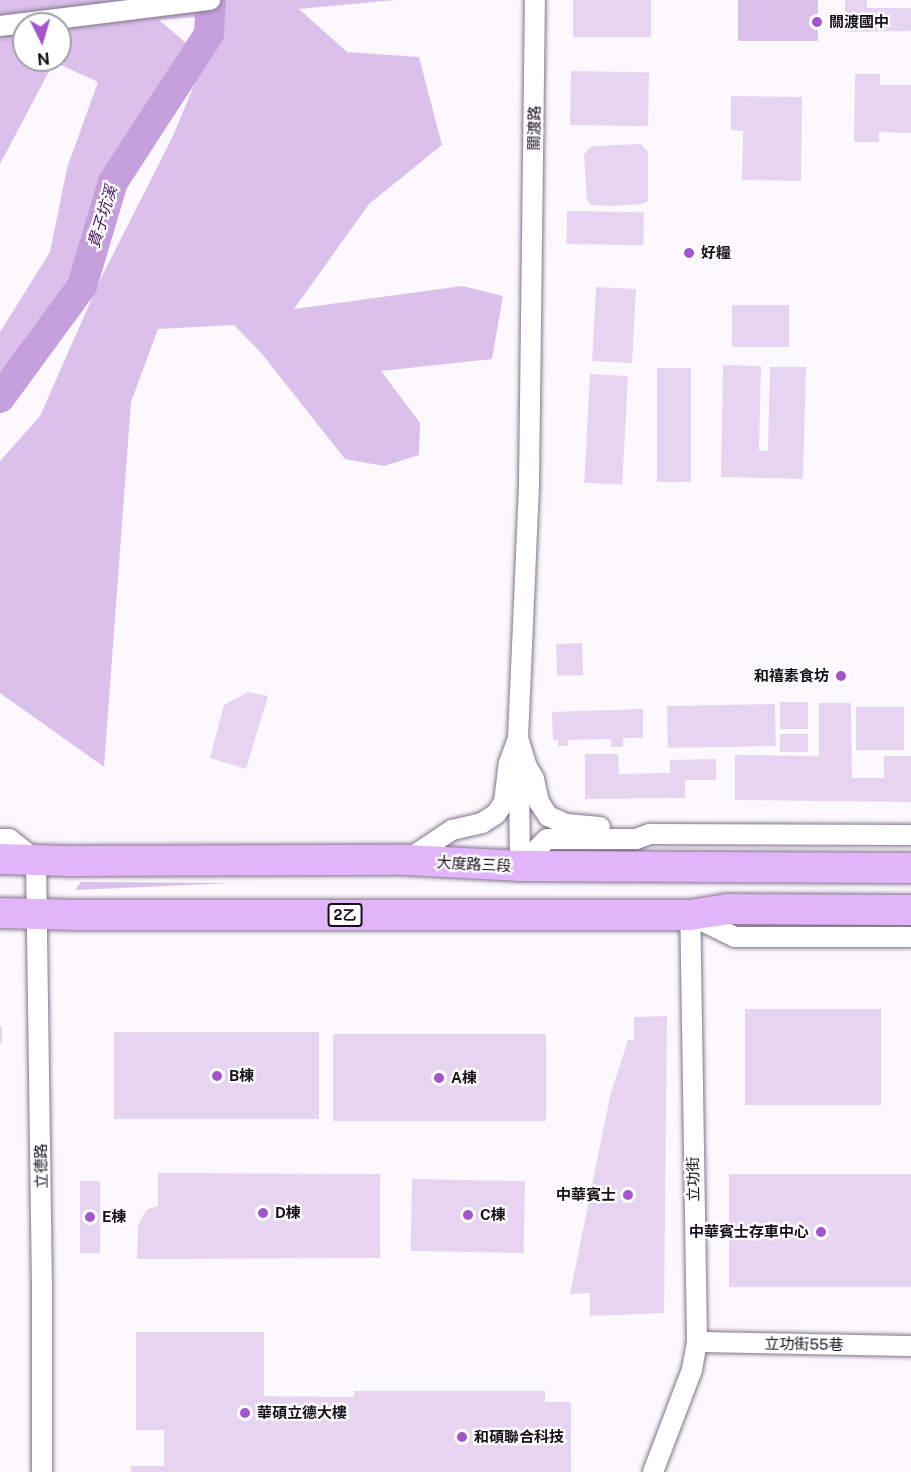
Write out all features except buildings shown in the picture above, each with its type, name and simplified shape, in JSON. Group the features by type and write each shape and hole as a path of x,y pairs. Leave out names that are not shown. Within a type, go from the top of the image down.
{"main road":[{"name":"大度路三段","path":"0,859 407,860 520,866 911,868"},
{"name":"2乙","path":"0,913 690,915 726,909 911,910"}],"street":[{"path":"0,26 210,0"},
{"name":"關渡路","path":"518,738 529,484 535,0"},
{"path":"518,738 526,765 534,779 539,802 548,816 566,824 637,828 650,834"},
{"path":"407,860 452,830 482,823 496,814 504,802 509,763 518,738"},
{"path":"520,866 519,777 526,765"},
{"path":"520,866 547,838 636,839 650,834 911,835"},
{"path":"0,839 9,838 36,860"},
{"name":"立德路","path":"36,860 42,1283 42,1472"},
{"path":"690,915 735,936 911,937"},
{"name":"立功街","path":"652,1472 692,1370 696,1342 690,915"},
{"name":"立功街55巷","path":"696,1342 911,1346"}],"shaded area":[{"path":"0,0 395,0 299,9 347,52 419,57 442,145 369,204 294,309 462,286 503,296 492,359 381,371 420,423 419,455 384,466 345,459 262,354 234,325 158,329 131,402 104,767 0,693 0,461 40,416 101,278 173,136 223,15 159,20 191,47 103,193 66,288 0,386 0,332 50,252 67,168 98,82 72,70 72,12 12,12 12,72 49,72 0,164"},
{"path":"738,0 818,0 818,41 738,41"},
{"path":"81,882 234,883 75,890"}],"waterway":[{"name":"貴子坑溪","path":"0,398 82,286 113,182 209,34 211,0"}],"place":[{"name":"關渡國中","path":"817,22"},
{"name":"好糧","path":"689,253"},
{"name":"和禧素食坊","path":"841,676"},
{"name":"B棟","path":"217,1076"},
{"name":"A棟","path":"439,1078"},
{"name":"中華賓士","path":"628,1195"},
{"name":"D棟","path":"263,1213"},
{"name":"C棟","path":"468,1215"},
{"name":"E棟","path":"90,1217"},
{"name":"中華賓士存車中心","path":"821,1232"},
{"name":"華碩立德大樓","path":"245,1413"},
{"name":"和碩聯合科技","path":"462,1437"}]}
